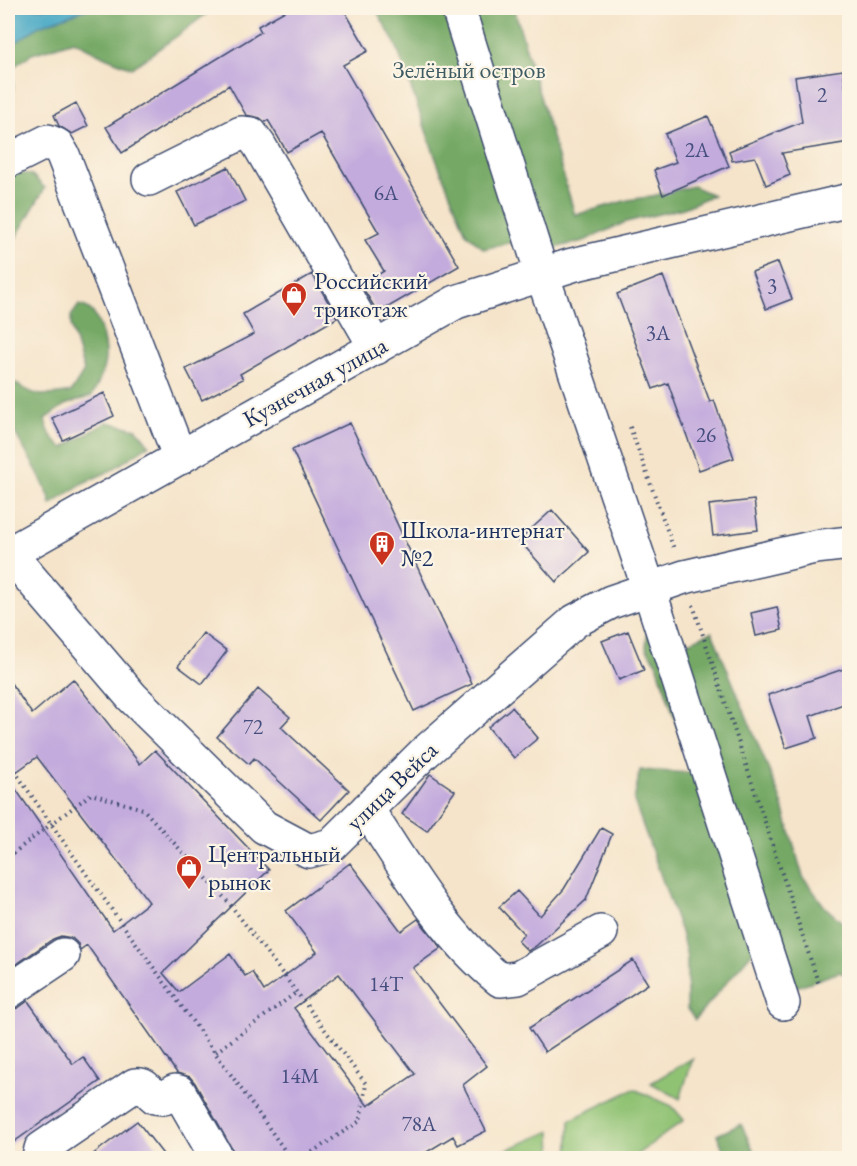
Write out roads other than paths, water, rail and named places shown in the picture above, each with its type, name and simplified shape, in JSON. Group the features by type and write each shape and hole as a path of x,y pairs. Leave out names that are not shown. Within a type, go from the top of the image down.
{"street":[{"path":"458,8 542,274 649,589 783,1003"},
{"path":"149,179 241,133 251,134 260,145 376,348"},
{"path":"8,160 48,141 57,145 63,154 180,458"},
{"name":"Кузнечная улица","path":"8,553 456,302 542,274 849,200"},
{"name":"улица Вейса","path":"8,553 132,697 264,827 309,851 331,844 423,754 575,621 611,602 684,577 815,547 849,543"},
{"path":"367,809 418,889 456,936 500,980 518,978 601,933"},
{"path":"8,992 63,955"},
{"path":"39,1158 41,1149 135,1085 140,1084 155,1097 164,1098 175,1091 179,1092 217,1158"}],"water":[{"path":"8,8 90,8 39,26 8,48"}],"place":[{"name":"Российский трикотаж","path":"294,318"},
{"name":"Школа-интернат №2","path":"382,567"},
{"name":"Центральный рынок","path":"189,891"}],"park label":[{"name":"Зелёный остров","path":"469,70"}]}
